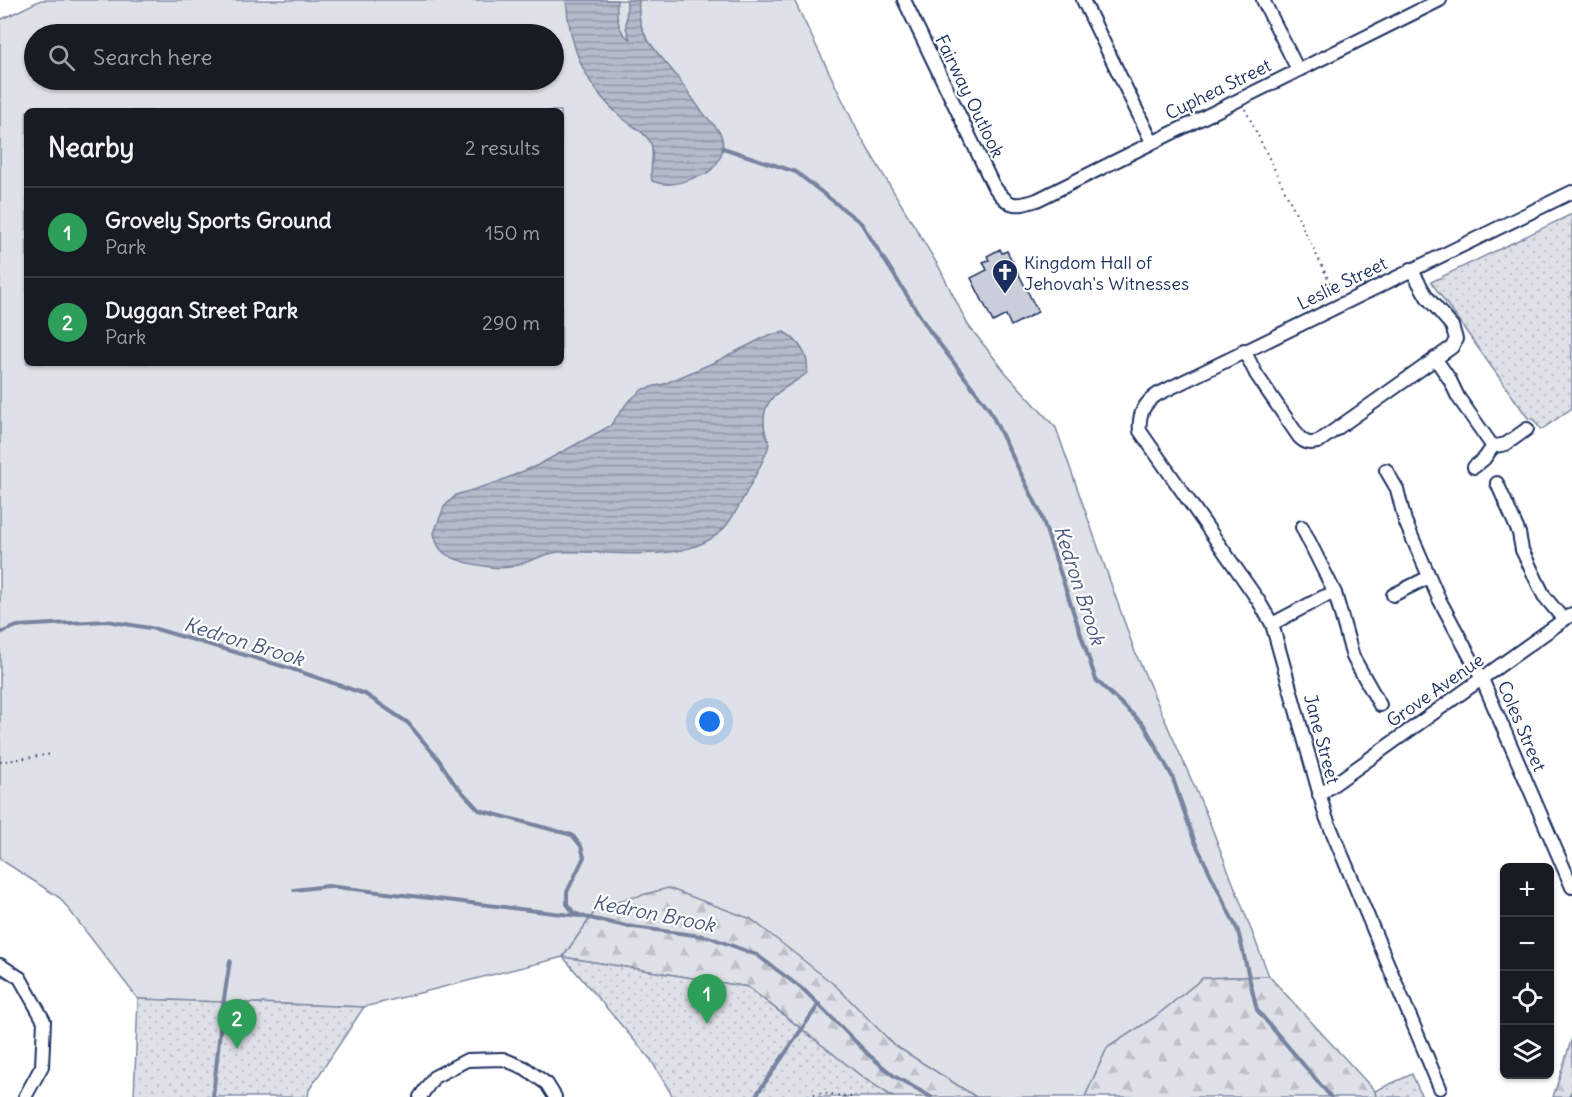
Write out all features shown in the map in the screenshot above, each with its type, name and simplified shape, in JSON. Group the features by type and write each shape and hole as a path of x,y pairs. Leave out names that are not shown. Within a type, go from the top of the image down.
{"street":[{"name":"Fairway Outlook","path":"904,0 993,185 1002,198 1010,204"},
{"path":"1083,0 1152,142"},
{"path":"1263,0 1298,70"},
{"name":"Cuphea Street","path":"1010,204 1021,205 1037,200 1440,0"},
{"name":"Leslie Street","path":"1138,419 1148,400 1158,394 1244,350 1572,192"},
{"path":"1244,350 1256,374 1299,437 1311,444 1318,442 1452,347 1456,339 1452,326 1427,297 1411,269"},
{"path":"1435,358 1450,380 1458,398 1494,445"},
{"name":"Jane Street","path":"1138,419 1140,431 1258,600 1272,624 1326,817 1440,1088"},
{"path":"1474,467 1484,459 1494,445 1506,444 1527,429"},
{"name":"Coles Street","path":"1386,470 1397,489 1405,521 1429,577 1467,655 1482,679 1572,887"},
{"path":"1497,483 1519,533 1522,550 1544,596 1568,617"},
{"path":"1302,527 1335,593 1353,657 1380,705"},
{"path":"1393,595 1429,577"},
{"path":"1272,624 1335,593"},
{"name":"Grove Avenue","path":"1319,795 1568,617"},
{"path":"0,964 20,978 44,1021 42,1066 25,1097"},
{"path":"420,1097 434,1077 467,1060 503,1059 525,1068 547,1084 555,1097"}],"path":[{"path":"1244,107 1340,304"},
{"path":"1380,705 1399,737"},
{"path":"0,762 52,754"},
{"path":"796,1097 822,1093 851,1097"}],"green space":[{"path":"41,0 794,0 860,136 939,267 968,325 1006,373 1056,428 1135,652 1206,813 1269,976 1203,978 1155,1017 1107,1048 1085,1097 976,1097 894,1045 835,986 598,907 563,957 364,1007 138,999 60,898 0,859 0,20"},
{"path":"1572,214 1572,408 1541,430 1534,420 1528,418 1431,282"},
{"path":"668,888 751,919 836,986 894,1045 976,1097 893,1097 865,1079 748,987 563,957 598,907"},
{"path":"563,957 748,987 865,1079 893,1097 673,1097 651,1060"},
{"path":"1269,976 1375,1091 1376,1097 1085,1097 1107,1048 1155,1017 1203,978"},
{"path":"138,999 364,1007 309,1090 308,1097 134,1097"},
{"path":"1572,1038 1572,1097 1553,1097"},
{"path":"1412,1074 1422,1097 1376,1097 1375,1091"}],"water":[{"path":"566,0 617,0 617,17 620,27 630,39 626,28 627,0 639,0 640,21 647,38 721,135 721,154 711,170 706,174 676,183 665,184 652,181 651,144 642,133 608,104 588,78 575,49"},
{"path":"784,332 794,339 805,354 807,373 781,391 768,404 764,423 769,443 763,459 729,522 709,540 690,548 646,554 558,552 503,568 484,566 454,558 441,550 436,542 434,533 444,507 456,495 495,483 538,465 610,426 627,403 643,389 664,384 769,335"}],"building":[{"name":"Kingdom Hall of Jehovah's Witnesses","path":"1000,249 1002,253 1007,251 1038,312 1011,326 1006,315 993,322 971,278 987,270 983,262 989,260 987,256"}],"waterway":[{"name":"Kedron Brook","path":"723,148 796,172 861,223 929,330 989,409 1040,512 1096,680 1144,725 1172,776 1194,840 1238,931 1257,1010 1331,1097"},
{"name":"Kedron Brook","path":"0,633 17,626 107,621 156,629 292,669 365,694 408,723 439,760 454,783 479,810 572,835 581,846 584,857 567,892 567,904 574,913 626,926 709,937 757,955 805,991 869,1055 894,1076 931,1097"},
{"path":"294,890 328,886 579,916"},
{"path":"213,1097 230,961"},
{"path":"755,1097 819,1004"},
{"name":"Kedron Brook","path":"1570,1097 1572,1093"}],"place":[{"name":"Kingdom Hall of Jehovah's Witnesses","path":"1005,295"},
{"name":"Grovely Sports Ground","path":"707,1024"},
{"name":"Duggan Street Park","path":"237,1049"}]}
